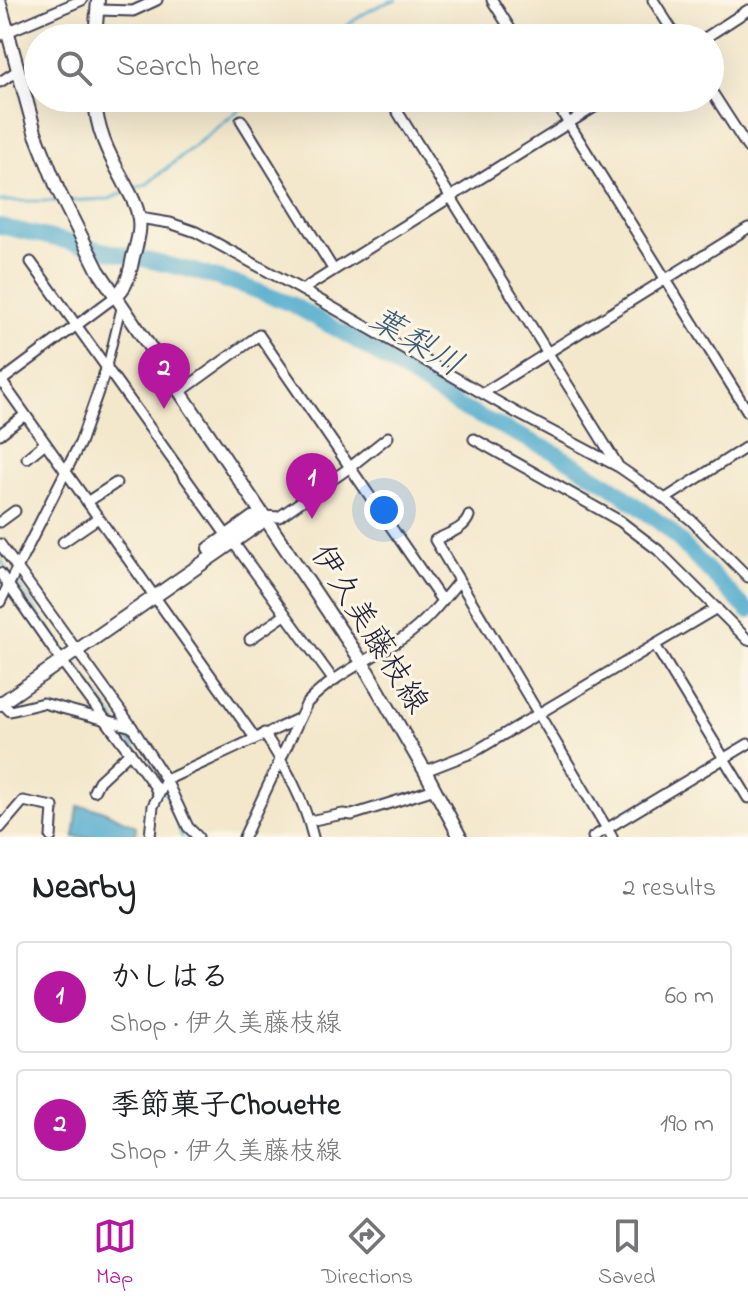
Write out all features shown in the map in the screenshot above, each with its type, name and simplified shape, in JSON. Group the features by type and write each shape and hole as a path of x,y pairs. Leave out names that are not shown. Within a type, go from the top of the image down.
{"main road":[{"name":"伊久美藤枝線","path":"0,4 3,34 24,95"},
{"name":"伊久美藤枝線","path":"29,112 58,190 98,270 362,662 460,837"},
{"path":"97,112 99,130 139,218 139,233 128,280 119,301"},
{"path":"1,702 230,539 259,524 264,516"}],"street":[{"path":"26,24 82,0"},
{"path":"98,5 133,11 157,0"},
{"path":"492,0 507,24"},
{"path":"653,0 668,24"},
{"path":"724,26 748,10"},
{"path":"3,34 24,25"},
{"path":"0,82 17,71"},
{"path":"724,111 748,148"},
{"path":"398,112 619,467"},
{"path":"561,112 748,412"},
{"path":"302,290 586,112"},
{"path":"241,120 333,269"},
{"path":"139,218 170,223 196,232 619,467 691,520 748,577"},
{"path":"483,393 748,228"},
{"path":"31,262 334,681"},
{"path":"119,301 1,381 152,593 280,759 302,800 313,837"},
{"path":"0,602 80,443 107,366 119,301"},
{"path":"180,392 259,335 442,601"},
{"path":"0,434 25,415"},
{"path":"264,516 279,517 388,437"},
{"path":"474,439 620,521 658,550 748,640"},
{"path":"27,458 45,443"},
{"path":"665,499 748,446"},
{"path":"87,502 116,483"},
{"path":"0,522 15,511"},
{"path":"469,516 461,527 435,540 609,833"},
{"path":"63,542 98,518"},
{"path":"0,544 132,727 166,780 188,827 198,837"},
{"path":"0,573 158,794"},
{"path":"244,837 307,703 334,681 408,634 458,582"},
{"path":"425,771 474,752 717,608"},
{"path":"250,639 285,615"},
{"path":"655,645 748,798"},
{"path":"24,684 43,703 132,727"},
{"path":"1,702 10,711 43,703"},
{"path":"150,837 153,806 166,780 300,718"},
{"path":"593,837 609,833 748,744"},
{"path":"94,791 99,781 130,752"},
{"path":"309,821 352,815 435,789"},
{"path":"0,828 23,801 53,807 51,837"}],"water":[{"path":"78,806 99,809 136,826 136,837 74,837"}],"waterway":[{"path":"350,24 370,10 396,0"},
{"path":"133,189 147,184 237,112"},
{"path":"67,201 109,199 126,192"},
{"path":"0,201 60,201"},
{"name":"葉梨川","path":"0,226 190,270 291,304 352,338 460,407 556,453 611,486 668,529 748,611"},
{"path":"0,559 10,574"},
{"path":"15,580 66,652"},
{"path":"71,658 115,720"},
{"path":"119,726 168,797 182,837"}],"place":[{"name":"季節菓子Chouette","path":"164,409"},
{"name":"かしはる","path":"312,519"}]}
